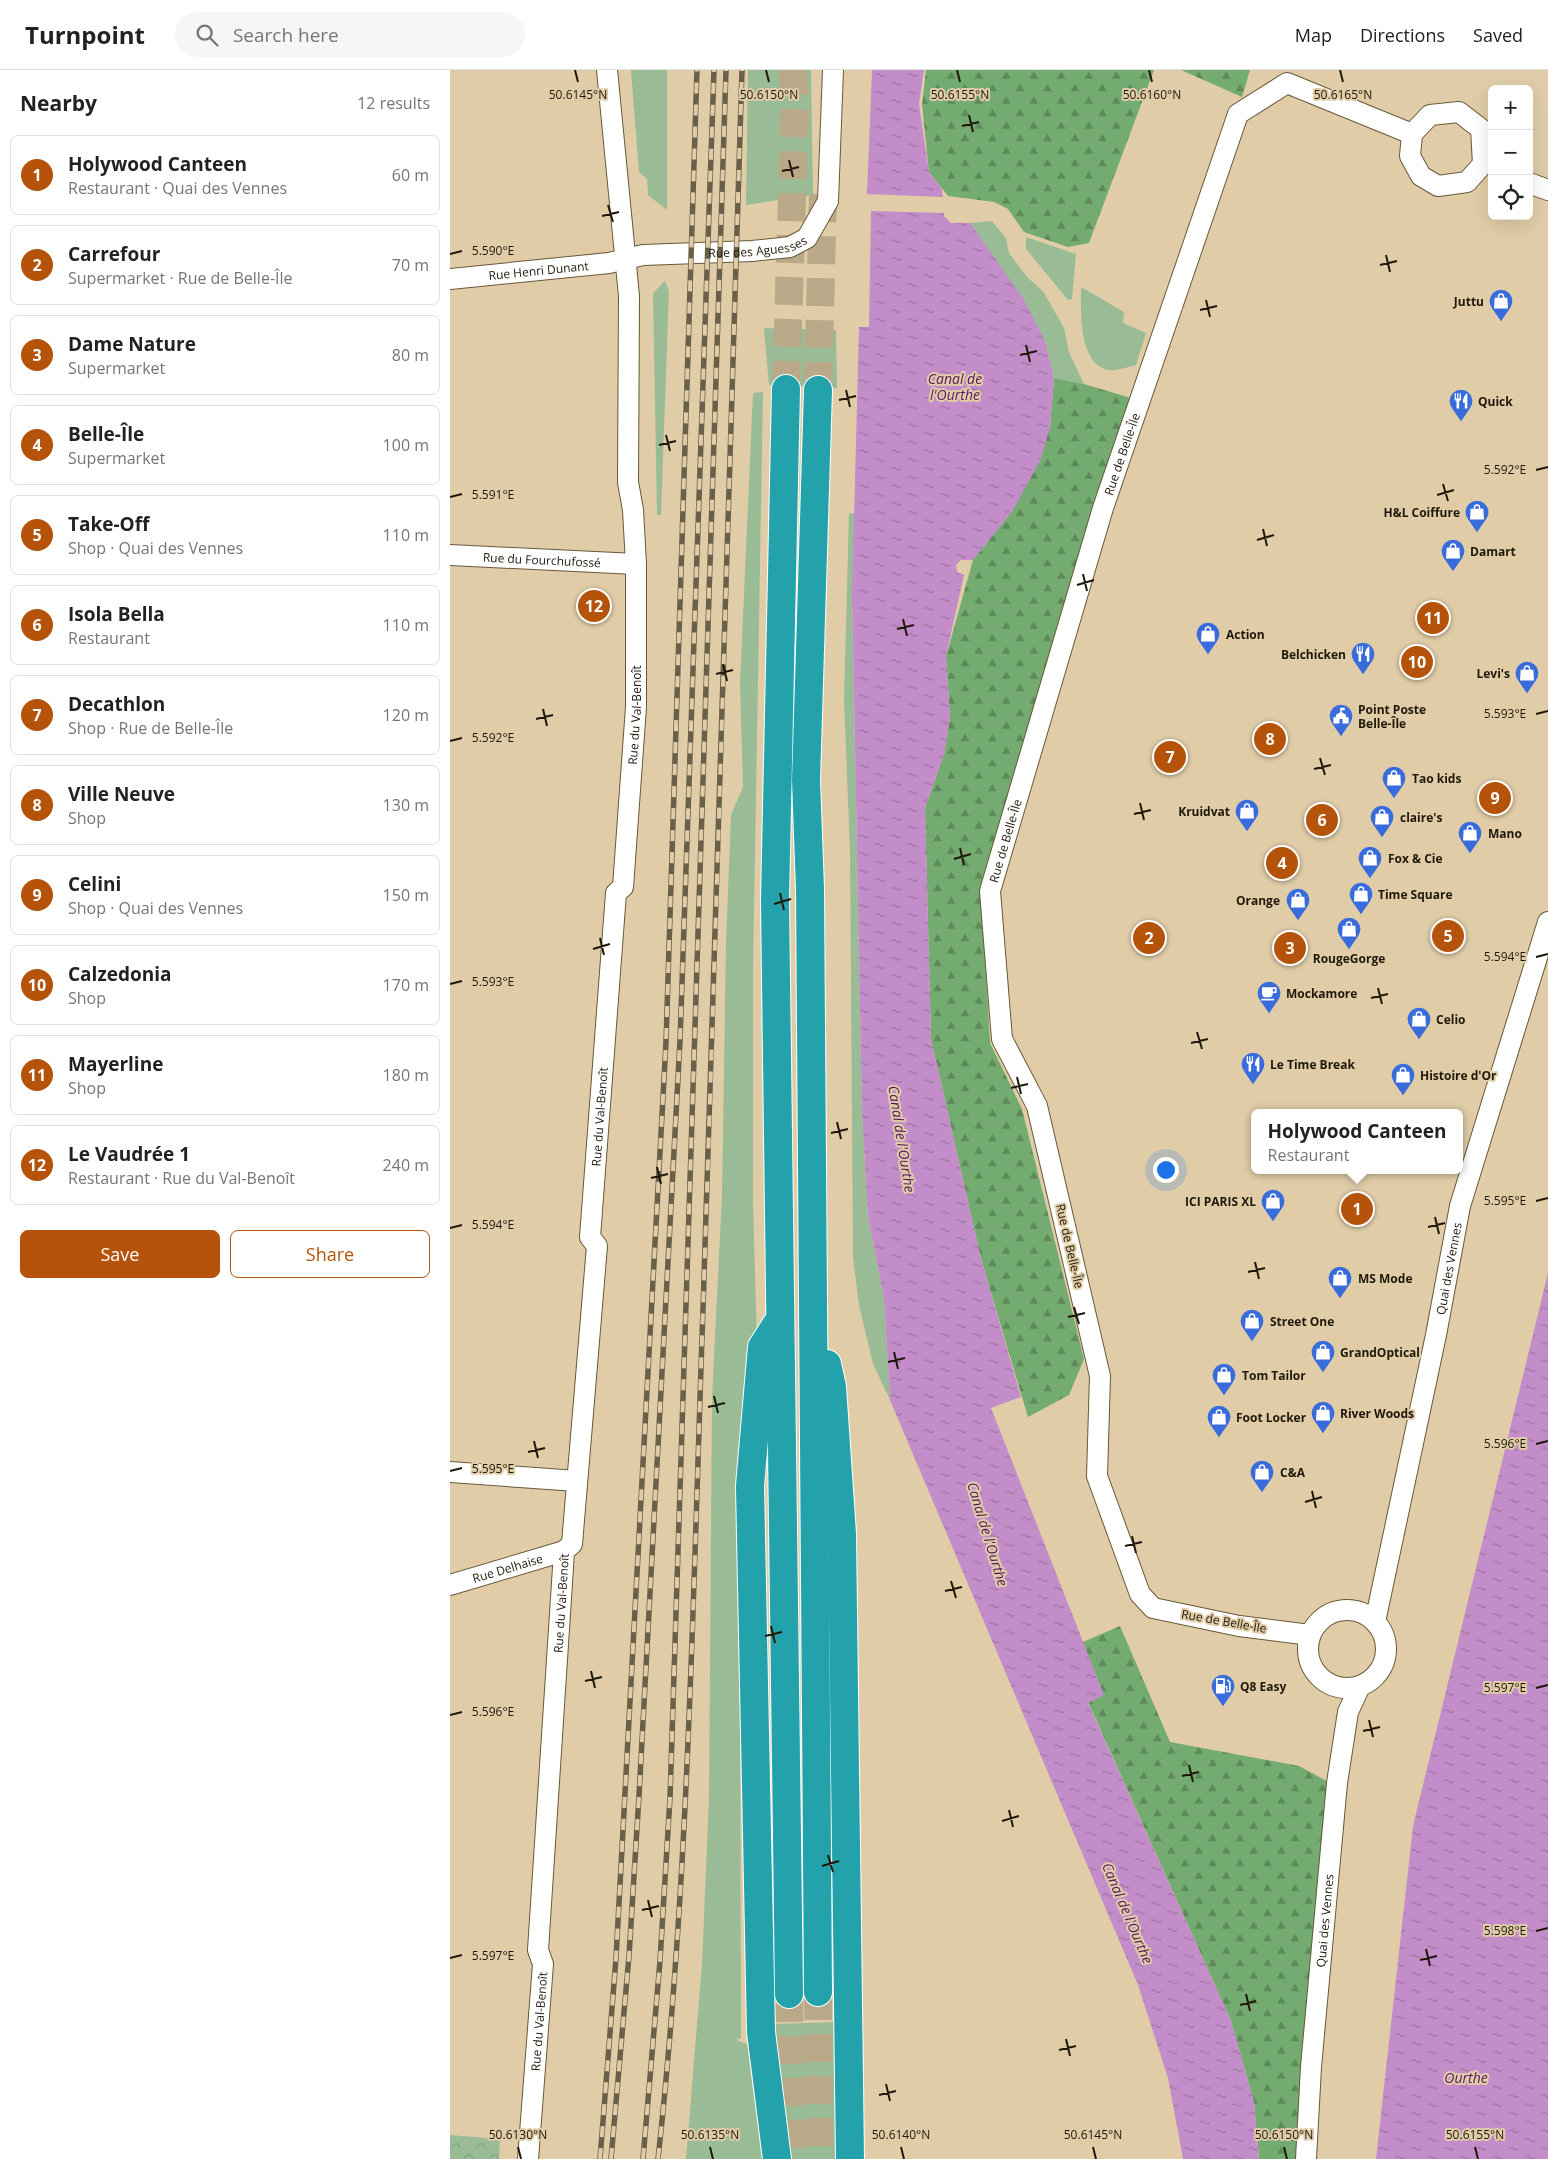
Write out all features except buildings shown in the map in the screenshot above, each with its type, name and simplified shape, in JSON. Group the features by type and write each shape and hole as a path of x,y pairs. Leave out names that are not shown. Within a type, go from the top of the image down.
{"highway":[{"path":"786,389 775,900 789,1994"},
{"path":"818,390 806,780 810,899 818,1992"},
{"path":"813,1294 832,1387 842,1534 850,2159"},
{"path":"777,2159 761,2032 750,1486 762,1347 780,1320"}],"street":[{"name":"Rue du Val-Benoît","path":"528,2159 542,1964 538,1950 564,1551 572,1544 598,1246 590,1237 615,903 616,893 623,887 636,708 636,564 633,510 628,482 629,296 607,70"},
{"name":"Rue des Aguesses","path":"625,259 643,255 752,251 790,247 807,238 828,201 832,70"},
{"name":"Rue de Belle-Île","path":"1310,1635 1239,1626 1153,1608 1140,1594 1097,1476 1100,1376 1037,1106 1002,1039 990,891 1103,508 1238,114 1288,83 1412,134"},
{"path":"1459,112 1481,128 1487,166 1466,182 1438,186 1420,176 1410,156 1412,134 1430,115 1459,112"},
{"path":"1533,184 1548,190"},
{"name":"Rue Henri Dunant","path":"450,280 609,263 625,259"},
{"name":"Rue du Fourchufossé","path":"450,555 636,564"},
{"name":"Quai des Vennes","path":"1375,1622 1436,1335 1460,1206 1548,922"},
{"path":"450,1472 577,1481"},
{"name":"Rue Delhaise","path":"450,1585 564,1551"},
{"path":"1339,1611 1352,1611 1365,1615 1375,1622 1382,1633 1386,1646 1385,1658 1380,1670 1371,1680 1360,1686 1348,1688 1335,1687 1324,1681 1315,1672 1309,1660 1308,1648 1310,1635 1317,1624 1327,1616 1339,1611"},
{"name":"Quai des Vennes","path":"1306,2159 1311,2067 1337,1783 1348,1712 1360,1686"}],"green space":[{"path":"631,70 667,70 667,210 648,195 647,179 639,172"},
{"path":"748,70 811,70 813,195 746,205"},
{"path":"926,70 1154,70 1089,243 1068,247 1024,232 1008,209 994,202 948,196 929,172 922,105"},
{"path":"1181,70 1250,70 1242,97"},
{"path":"992,221 1006,238 1009,253 1027,277 1043,291 1064,328 1069,352 1084,384 1054,378 1045,341 1004,272 970,223"},
{"path":"1026,237 1076,254 1072,299 1068,300 1026,249"},
{"path":"665,281 669,291 661,515 657,515 653,293"},
{"path":"1081,287 1124,312 1123,323 1146,333 1136,365 1109,370 1099,366 1092,358 1083,335"},
{"path":"764,328 836,330 837,388 769,385"},
{"path":"1054,378 1084,384 1131,398 981,890 990,1043 1022,1109 1084,1359 1069,1395 1028,1417 981,1259 931,1039 925,808 944,754 950,717 946,656 973,560 1013,510 1050,427"},
{"path":"763,392 753,970 753,1201 757,1345 740,1689 741,2038 736,2040 747,2044 762,2159 686,2159 702,1964 709,1799 712,1398 722,1195 726,942 731,815 743,787 740,684 753,393"},
{"path":"849,513 856,514 852,594 862,1111 868,1218 884,1298 890,1400 873,1364 859,1305 853,1258 850,851 844,700"},
{"path":"1120,1626 1170,1742 1299,1766 1334,1785 1302,2159 1259,2159 1254,2102 1231,2021 1088,1702 1083,1642"},
{"path":"838,2022 841,2159 785,2159 772,2024"},
{"path":"450,2135 500,2139 499,2159 450,2159"}],"water":[{"name":"Canal de l'Ourthe","path":"872,70 924,70 919,104 929,172 942,189 944,216 951,223 970,223 1023,298 1045,341 1054,378 1050,427 1041,459 1013,510 973,560 961,560 956,565 957,572 964,575 946,656 950,717 944,754 925,808 931,1039 981,1259 1021,1397 991,1408 1104,1695 1088,1703 1231,2021 1254,2102 1259,2159 1183,2159 1168,2078 1138,1985 890,1400 884,1298 868,1218 862,1111 852,594 859,327 869,327 871,211 867,194"},
{"name":"Ourthe","path":"1548,1273 1548,2159 1376,2159 1413,1826"}],"pier":[{"path":"864,194 945,197 946,213 869,211"}],"tunnel":[{"path":"786,389 795,104 793,70"},
{"path":"818,390 823,194"},
{"path":"818,1992 819,2159"},
{"path":"789,1994 791,2159"}],"railway":[{"path":"600,2159 616,1958 666,1042 697,70"},
{"path":"611,2159 629,1956 639,1796 680,1041 714,70"},
{"path":"643,2159 660,1961 670,1798 726,70"},
{"path":"658,2159 677,1947 693,1628 742,70"}],"place":[{"name":"Juttu","path":"1501,322"},
{"name":"Quick","path":"1461,422"},
{"name":"H&L Coiffure","path":"1477,533"},
{"name":"Damart","path":"1453,572"},
{"name":"Le Vaudrée 1","path":"594,606"},
{"name":"Mayerline","path":"1433,618"},
{"name":"Action","path":"1208,655"},
{"name":"Calzedonia","path":"1417,662"},
{"name":"Belchicken","path":"1363,675"},
{"name":"Levi's","path":"1527,694"},
{"name":"Point Poste Belle-Île","path":"1341,737"},
{"name":"Ville Neuve","path":"1270,739"},
{"name":"Decathlon","path":"1170,757"},
{"name":"Celini","path":"1495,798"},
{"name":"Tao kids","path":"1394,799"},
{"name":"Isola Bella","path":"1322,820"},
{"name":"Kruidvat","path":"1247,832"},
{"name":"claire's","path":"1382,838"},
{"name":"Mano","path":"1470,854"},
{"name":"Belle-Île","path":"1282,863"},
{"name":"Fox & Cie","path":"1370,879"},
{"name":"Time Square","path":"1361,915"},
{"name":"Orange","path":"1298,921"},
{"name":"Take-Off","path":"1448,936"},
{"name":"Carrefour","path":"1149,938"},
{"name":"Dame Nature","path":"1290,948"},
{"name":"RougeGorge","path":"1349,950"},
{"name":"Mockamore","path":"1269,1014"},
{"name":"Celio","path":"1419,1040"},
{"name":"Le Time Break","path":"1253,1085"},
{"name":"Histoire d'Or","path":"1403,1096"},
{"name":"Holywood Canteen","path":"1357,1209"},
{"name":"ICI PARIS XL","path":"1273,1222"},
{"name":"MS Mode","path":"1340,1299"},
{"name":"Street One","path":"1252,1342"},
{"name":"GrandOptical","path":"1323,1373"},
{"name":"Tom Tailor","path":"1224,1396"},
{"name":"River Woods","path":"1323,1434"},
{"name":"Foot Locker","path":"1219,1438"},
{"name":"C&A","path":"1262,1493"},
{"name":"Q8 Easy","path":"1223,1707"}]}
